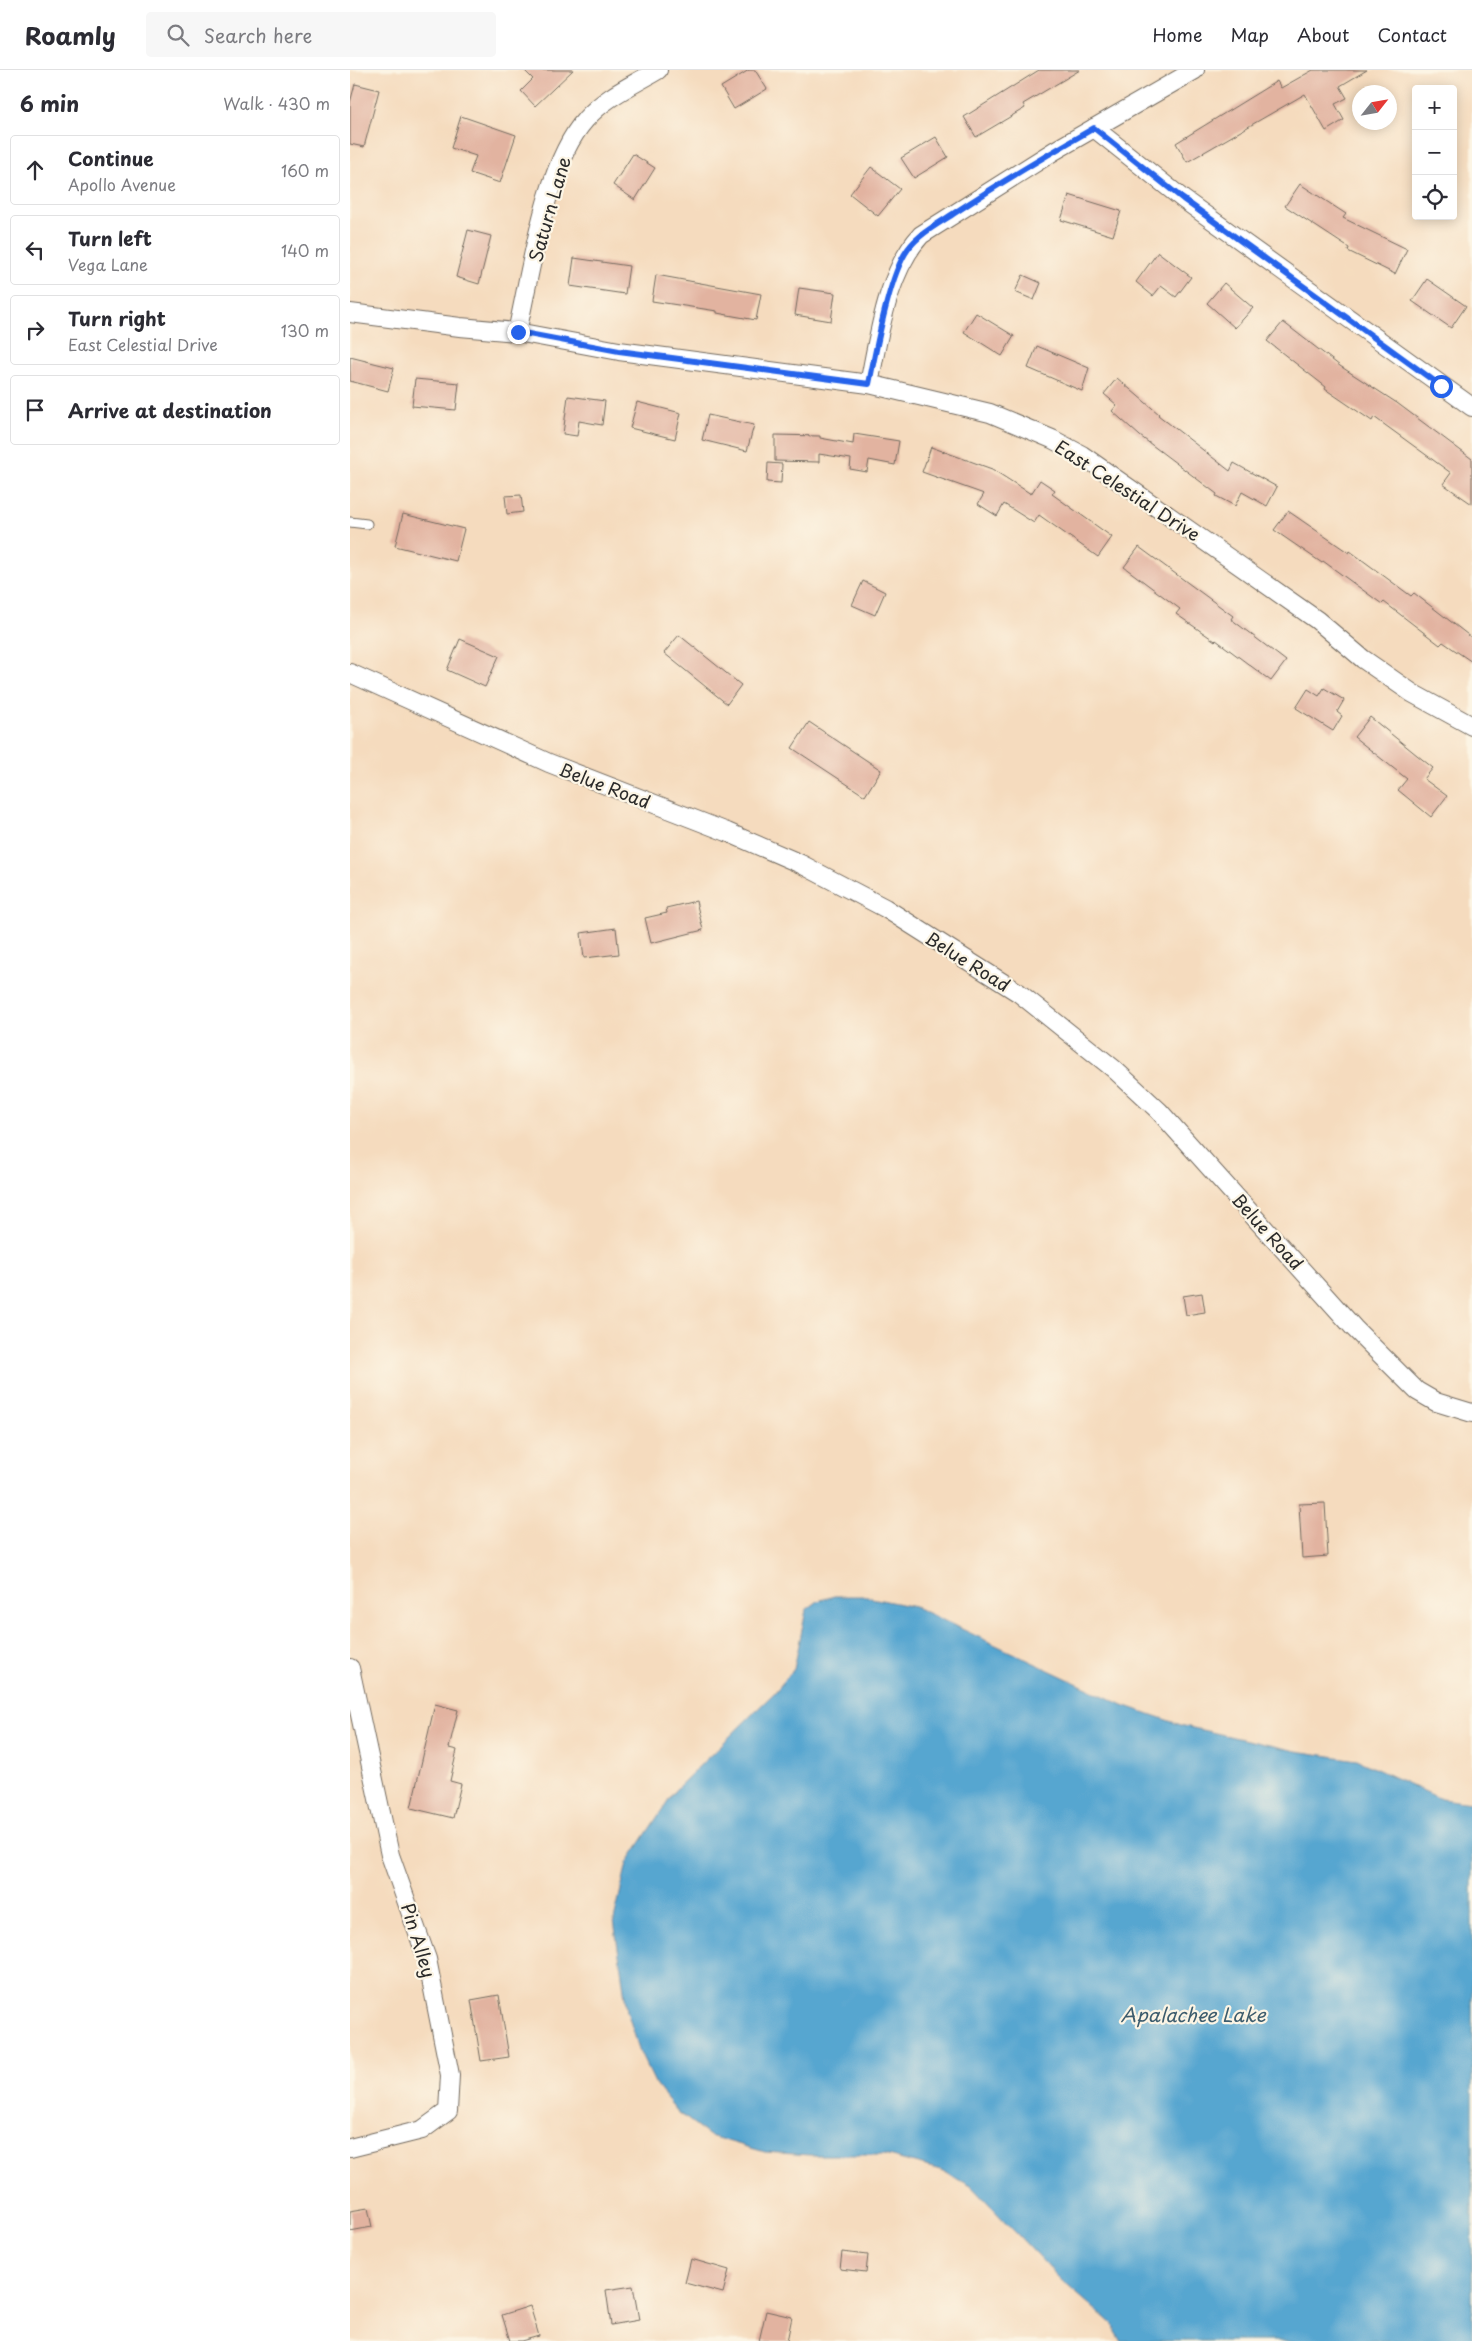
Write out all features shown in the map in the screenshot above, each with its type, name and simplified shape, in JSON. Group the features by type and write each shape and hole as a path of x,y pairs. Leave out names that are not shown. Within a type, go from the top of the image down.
{"street":[{"name":"Saturn Lane","path":"518,332 556,168 568,142 585,119 606,100 658,70"},
{"path":"869,384 880,333 899,266 908,249 920,235 975,199 1195,70"},
{"path":"1094,128 1191,205 1472,407"},
{"name":"East Celestial Drive","path":"350,313 460,327 518,332 619,351 869,384 990,413 1022,425 1082,455 1317,620 1362,659 1412,693 1472,726"},
{"name":"Belue Road","path":"350,673 549,763 727,832 801,864 885,908 1018,993 1088,1047 1159,1111 1348,1322 1417,1391 1436,1402 1472,1413"},
{"name":"Pin Alley","path":"350,1668 390,1855 427,1959 450,2075 448,2111 422,2130 350,2148"}],"lane":[{"path":"350,522 367,524"}],"water":[{"name":"Apalachee Lake","path":"834,1596 862,1596 915,1607 1123,1705 1184,1726 1296,1751 1357,1760 1441,1799 1472,1803 1472,2341 1122,2341 1112,2324 1060,2279 972,2187 941,2170 884,2155 810,2155 765,2152 710,2136 678,2112 656,2085 640,2052 627,2011 614,1920 627,1863 675,1790 775,1692 794,1669 806,1610 818,1601"}],"building":[{"path":"524,70 573,70 535,106 521,91 533,79"},
{"path":"749,70 755,70 767,89 734,109 721,87"},
{"path":"1039,70 1080,70 1023,104 1025,108 976,137 964,117"},
{"path":"1313,70 1367,70 1340,86 1347,98 1335,104 1344,120 1326,131 1305,94 1187,162 1176,143 1277,81 1281,88"},
{"path":"355,84 379,90 364,147 350,144 350,103"},
{"path":"461,116 516,135 500,183 470,173 476,156 451,148"},
{"path":"936,137 948,157 914,178 901,158"},
{"path":"633,154 655,168 635,200 613,185"},
{"path":"871,167 900,189 878,216 850,194"},
{"path":"1300,184 1346,214 1343,218 1407,249 1395,274 1348,251 1349,248 1285,206"},
{"path":"1069,195 1121,211 1113,236 1061,220"},
{"path":"468,230 491,236 479,284 456,277"},
{"path":"1158,252 1191,277 1176,297 1161,286 1153,296 1136,282"},
{"path":"574,258 629,266 625,294 570,286"},
{"path":"656,275 761,294 756,320 717,313 717,311 652,301"},
{"path":"1023,275 1041,283 1034,300 1015,292"},
{"path":"1427,279 1466,306 1451,328 1412,301"},
{"path":"1224,283 1253,308 1235,328 1207,303"},
{"path":"799,288 835,293 831,321 795,315"},
{"path":"976,313 1014,336 1002,356 964,332"},
{"path":"1283,322 1340,366 1397,403 1472,459 1472,504 1443,484 1451,473 1374,417 1372,421 1325,389 1326,387 1267,341"},
{"path":"1037,346 1089,368 1082,391 1028,368"},
{"path":"350,357 394,368 388,391 350,381"},
{"path":"1117,378 1158,415 1230,471 1234,463 1277,487 1267,506 1242,492 1235,506 1216,496 1217,494 1140,436 1112,411 1117,405 1104,394"},
{"path":"415,379 459,383 456,410 412,406"},
{"path":"568,396 605,401 602,425 579,421 577,436 563,434"},
{"path":"637,402 681,413 675,439 630,428"},
{"path":"708,415 754,425 747,451 702,440"},
{"path":"854,434 899,441 895,465 869,460 867,472 850,469 851,459 819,454 819,462 775,461 775,435 820,436 820,438 853,444"},
{"path":"931,447 992,469 1031,494 1040,480 1055,490 1052,494 1112,537 1098,557 1039,515 1034,523 1004,504 997,516 978,504 984,494 922,472"},
{"path":"768,463 782,464 781,483 767,482"},
{"path":"521,495 523,512 507,514 505,496"},
{"path":"1288,511 1349,553 1350,551 1411,596 1414,593 1472,638 1472,662 1443,642 1440,645 1384,602 1382,604 1323,561 1322,563 1274,530"},
{"path":"403,514 464,529 456,561 395,546"},
{"path":"1139,547 1233,616 1231,619 1286,661 1271,681 1216,640 1176,614 1180,609 1124,567"},
{"path":"863,581 885,592 875,615 852,605"},
{"path":"679,635 741,685 727,704 664,653"},
{"path":"460,639 499,656 485,687 447,670"},
{"path":"1324,688 1344,700 1337,712 1342,716 1333,731 1296,708 1308,689 1319,696"},
{"path":"1370,717 1433,768 1424,779 1447,796 1431,817 1398,790 1407,779 1354,737"},
{"path":"809,722 881,770 865,796 792,748"},
{"path":"696,901 703,930 651,943 645,918 667,913 666,908"},
{"path":"616,928 619,954 584,958 581,933"},
{"path":"1202,1293 1205,1312 1186,1315 1183,1296"},
{"path":"1325,1503 1328,1556 1302,1558 1299,1504"},
{"path":"435,1704 458,1710 449,1748 457,1750 450,1781 461,1784 453,1818 411,1808"},
{"path":"499,1995 509,2057 481,2061 471,2000"},
{"path":"368,2208 372,2227 350,2231 350,2211"},
{"path":"842,2252 868,2255 866,2272 840,2269"},
{"path":"691,2259 729,2270 723,2293 685,2283"},
{"path":"633,2286 639,2320 611,2325 606,2290"},
{"path":"530,2306 539,2336 521,2341 510,2341 502,2315"},
{"path":"766,2311 792,2317 787,2341 759,2341"}],"route":[{"path":"518,332 619,351 869,384 880,333 899,266 908,249 920,235 975,199 1094,128 1183,199 1292,279 1403,356 1441,386"}]}
